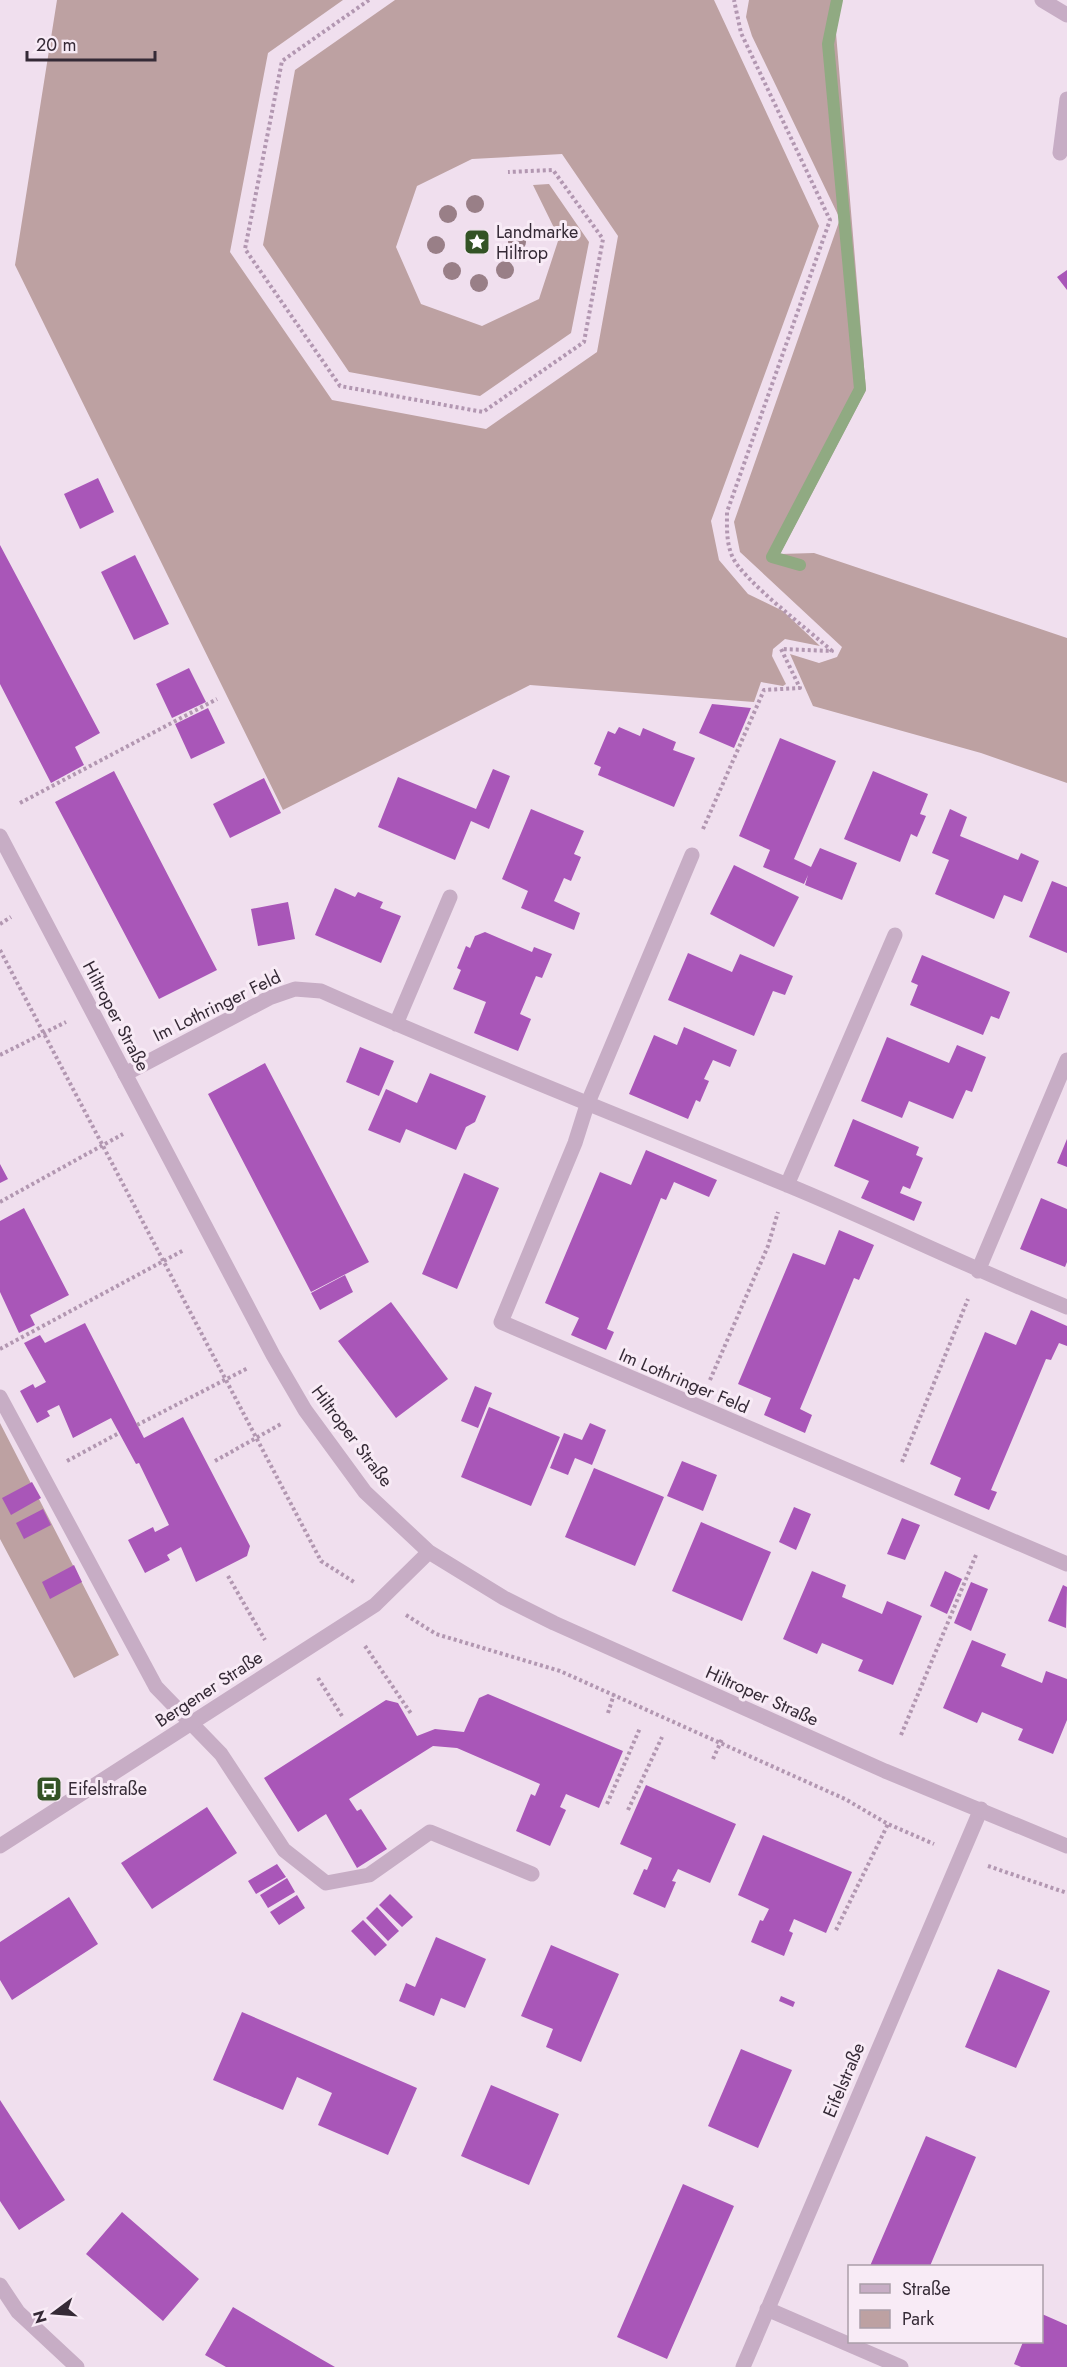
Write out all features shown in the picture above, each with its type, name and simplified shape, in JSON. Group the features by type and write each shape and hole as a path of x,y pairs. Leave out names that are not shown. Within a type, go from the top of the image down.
{"street":[{"path":"1042,0 1067,15"},
{"path":"1060,153 1067,99"},
{"name":"Hiltroper Straße","path":"0,836 262,1335 305,1410 365,1492 429,1552 504,1598 554,1623 864,1762 1067,1846"},
{"name":"Im Lothringer Feld","path":"692,855 587,1106 575,1143 501,1322 1067,1564"},
{"path":"396,1024 450,897"},
{"path":"787,1185 895,935"},
{"name":"Im Lothringer Feld","path":"125,1074 269,998 295,989 321,991 587,1106 787,1185 978,1271 1067,1307"},
{"path":"978,1271 1067,1060"},
{"path":"0,1397 156,1687 221,1754 284,1850 326,1883 369,1875 430,1832 532,1874"},
{"name":"Bergener Straße","path":"0,1846 375,1605 429,1552"},
{"name":"Eifelstraße","path":"742,2367 981,1809"},
{"path":"0,2285 18,2312 76,2367"},
{"path":"767,2309 901,2367"}],"path":[{"path":"369,0 282,61 245,249 340,386 483,412 584,342 603,239 553,170 508,172"},
{"path":"692,855 764,690 800,688 781,649 832,651 750,579 734,560 727,540 727,512 830,220 741,33 735,0"},
{"path":"20,803 217,699"},
{"path":"0,950 321,1561"},
{"path":"0,1055 44,1033"},
{"path":"0,1202 102,1145"},
{"path":"698,1408 768,1246 787,1185"},
{"path":"0,1349 164,1261"},
{"path":"891,1490 959,1327 978,1271"},
{"path":"137,1425 225,1379"},
{"path":"41,1474 119,1433"},
{"path":"215,1461 256,1437"},
{"path":"901,1735 986,1531"},
{"path":"228,1576 280,1667"},
{"path":"436,1634 560,1671 721,1741 845,1799 888,1824 836,1930"},
{"path":"364,1646 412,1715"},
{"path":"301,1653 342,1716"},
{"path":"608,1713 614,1695"},
{"path":"607,1804 640,1728"},
{"path":"628,1810 662,1737"},
{"path":"713,1759 721,1741"},
{"path":"1025,1881 1067,1893"}],"green space":[{"path":"57,0 343,0 268,53 230,252 332,400 486,429 597,352 618,236 562,154 472,159 417,186 396,247 421,304 482,326 539,299 559,238 533,185 549,184 589,242 571,333 480,396 349,372 263,245 295,70 395,0 714,0 819,226 711,521 719,560 748,594 783,611 820,646 785,639 773,649 772,656 786,684 783,686 761,682 754,702 530,685 283,810 15,265"},
{"path":"749,0 839,0 836,33 866,390 780,554 814,553 1067,638 1067,783 981,753 813,706 790,654 819,663 837,657 842,647 740,552 734,522 840,219 752,36 746,17"},
{"path":"0,1423 119,1655 74,1678 0,1539"}],"building":[{"path":"1067,270 1067,290 1057,277"},
{"path":"98,478 114,512 80,529 64,494"},
{"path":"0,545 100,733 75,747 84,765 51,783 0,684"},
{"path":"135,555 169,624 134,640 101,572"},
{"path":"189,668 206,702 172,718 156,684"},
{"path":"712,704 751,708 734,748 699,733"},
{"path":"208,708 225,743 191,759 175,724"},
{"path":"619,727 640,736 643,728 676,742 673,750 695,758 674,807 598,775 601,767 594,764 608,731 615,734"},
{"path":"780,738 836,761 794,859 811,867 820,848 857,863 842,900 805,885 808,875 804,884 763,867 770,850 739,836"},
{"path":"493,769 510,776 489,829 471,821 455,860 378,827 398,777 476,809"},
{"path":"114,771 217,970 159,999 55,802"},
{"path":"873,771 928,794 920,814 926,816 917,837 911,834 900,862 844,839"},
{"path":"264,778 281,813 230,838 213,804"},
{"path":"531,809 584,831 574,854 581,857 571,881 564,878 554,901 580,913 574,930 521,908 528,891 502,879"},
{"path":"950,809 967,817 960,836 1018,860 1021,853 1039,861 1022,902 1004,895 994,919 935,894 949,860 932,853"},
{"path":"734,865 799,897 774,947 710,914"},
{"path":"1052,881 1067,887 1067,953 1029,937"},
{"path":"335,888 355,897 358,892 383,902 380,908 401,916 381,963 315,935"},
{"path":"288,902 295,939 258,946 251,909"},
{"path":"485,932 532,952 534,947 552,954 542,978 536,976 520,1014 531,1019 518,1051 474,1033 486,1002 453,989 461,970 457,968 466,946 470,948 475,936"},
{"path":"688,953 732,972 740,954 793,976 785,995 773,991 754,1036 668,1000"},
{"path":"922,955 1010,992 999,1019 991,1016 983,1035 910,1005 918,985 911,982"},
{"path":"684,1027 737,1050 730,1067 713,1060 704,1079 709,1081 700,1102 696,1100 688,1119 629,1094 654,1035 677,1045"},
{"path":"887,1037 949,1063 957,1045 986,1057 972,1092 966,1090 953,1119 909,1101 902,1118 861,1101"},
{"path":"360,1047 394,1061 379,1096 346,1082"},
{"path":"265,1063 369,1262 311,1292 208,1094"},
{"path":"430,1073 486,1096 475,1122 466,1127 456,1150 406,1129 400,1143 368,1130 386,1089 417,1103"},
{"path":"853,1119 919,1147 916,1155 923,1158 910,1189 903,1186 900,1193 922,1202 914,1221 861,1198 869,1181 834,1166"},
{"path":"1067,1139 1067,1167 1057,1163"},
{"path":"646,1150 717,1180 709,1197 674,1182 666,1200 661,1198 607,1329 614,1332 606,1350 571,1335 579,1318 545,1303 600,1172 631,1185"},
{"path":"0,1164 8,1179 0,1183"},
{"path":"464,1173 499,1188 457,1289 422,1274"},
{"path":"1041,1198 1067,1209 1067,1262 1065,1267 1020,1249"},
{"path":"24,1208 69,1295 30,1315 35,1325 19,1333 0,1292 0,1221"},
{"path":"839,1230 874,1245 859,1280 854,1278 800,1409 812,1415 805,1433 764,1415 771,1398 738,1384 793,1253 825,1265"},
{"path":"345,1275 353,1292 320,1310 311,1293"},
{"path":"391,1302 448,1379 396,1418 338,1341"},
{"path":"1031,1310 1067,1326 1067,1346 1059,1343 1051,1360 1046,1359 991,1490 997,1492 989,1510 954,1495 961,1478 930,1464 985,1332 1016,1345"},
{"path":"85,1323 144,1438 183,1417 250,1546 247,1556 196,1582 181,1547 167,1555 170,1560 145,1573 128,1540 153,1527 155,1532 169,1525 139,1463 136,1464 111,1418 73,1438 59,1405 47,1411 50,1416 37,1423 20,1391 33,1384 35,1388 46,1382 24,1343 40,1335 45,1343"},
{"path":"475,1386 492,1393 478,1428 461,1421"},
{"path":"489,1407 560,1437 531,1506 461,1477"},
{"path":"590,1423 606,1430 592,1465 575,1458 568,1475 550,1468 564,1433 582,1440"},
{"path":"682,1461 717,1475 703,1511 667,1496"},
{"path":"594,1468 664,1497 635,1566 565,1537"},
{"path":"32,1482 41,1498 11,1515 2,1498"},
{"path":"794,1507 811,1514 796,1550 779,1542"},
{"path":"43,1509 51,1525 24,1539 16,1523"},
{"path":"902,1518 920,1525 905,1560 887,1554"},
{"path":"701,1522 771,1552 742,1621 672,1591"},
{"path":"74,1565 82,1582 50,1599 42,1582"},
{"path":"812,1571 846,1585 842,1597 882,1614 887,1601 922,1616 893,1685 858,1671 863,1660 822,1643 817,1654 783,1639"},
{"path":"945,1571 962,1579 947,1614 930,1606"},
{"path":"971,1582 988,1589 971,1631 954,1623"},
{"path":"1063,1585 1067,1587 1066,1628 1048,1621"},
{"path":"972,1640 1006,1654 1001,1666 1042,1683 1046,1671 1067,1679 1067,1720 1053,1754 1018,1740 1023,1729 982,1712 977,1723 943,1708"},
{"path":"488,1694 623,1751 599,1808 566,1794 560,1807 566,1810 550,1846 516,1831 531,1794 535,1796 540,1784 457,1748 433,1746 349,1799 357,1811 361,1809 387,1849 357,1868 326,1814 298,1832 264,1778 386,1700 398,1703 417,1736 435,1729 464,1732 479,1698"},
{"path":"646,1785 736,1824 710,1883 678,1869 672,1881 676,1882 665,1908 633,1894 644,1869 647,1870 652,1858 620,1844"},
{"path":"207,1807 237,1853 152,1909 121,1863"},
{"path":"763,1835 852,1872 826,1933 794,1919 789,1931 793,1933 784,1956 751,1942 760,1920 763,1921 769,1909 738,1895"},
{"path":"277,1864 286,1877 256,1894 248,1881"},
{"path":"287,1878 295,1892 268,1908 260,1895"},
{"path":"390,1894 413,1917 402,1927 379,1905"},
{"path":"297,1895 305,1908 279,1925 270,1912"},
{"path":"69,1897 98,1944 12,2000 0,1980 0,1942"},
{"path":"377,1907 399,1931 388,1941 366,1918"},
{"path":"363,1920 387,1945 375,1956 351,1931"},
{"path":"436,1937 486,1959 465,2008 441,1998 434,2016 399,2001 406,1983 415,1987"},
{"path":"551,1945 619,1974 581,2062 546,2047 553,2029 521,2016"},
{"path":"998,1969 1050,1991 1016,2068 965,2047"},
{"path":"781,1996 795,2002 793,2007 779,2001"},
{"path":"242,2012 417,2088 388,2155 318,2125 332,2093 297,2077 283,2110 213,2080"},
{"path":"741,2049 792,2070 758,2148 708,2126"},
{"path":"491,2085 559,2114 529,2185 461,2156"},
{"path":"0,2100 65,2200 19,2230 0,2201"},
{"path":"926,2136 976,2157 930,2265 870,2265"},
{"path":"683,2184 734,2206 667,2359 617,2337"},
{"path":"122,2212 199,2279 163,2321 86,2254"},
{"path":"233,2307 335,2367 226,2367 205,2355"},
{"path":"1043,2314 1067,2325 1067,2367 1021,2367 1014,2364 1023,2343 1043,2343"}],"waterway":[{"path":"800,565 772,557 860,389 828,44 837,0"}],"place":[{"name":"Landmarke Hiltrop","path":"477,242"},
{"name":"Eifelstraße","path":"49,1789"}]}
